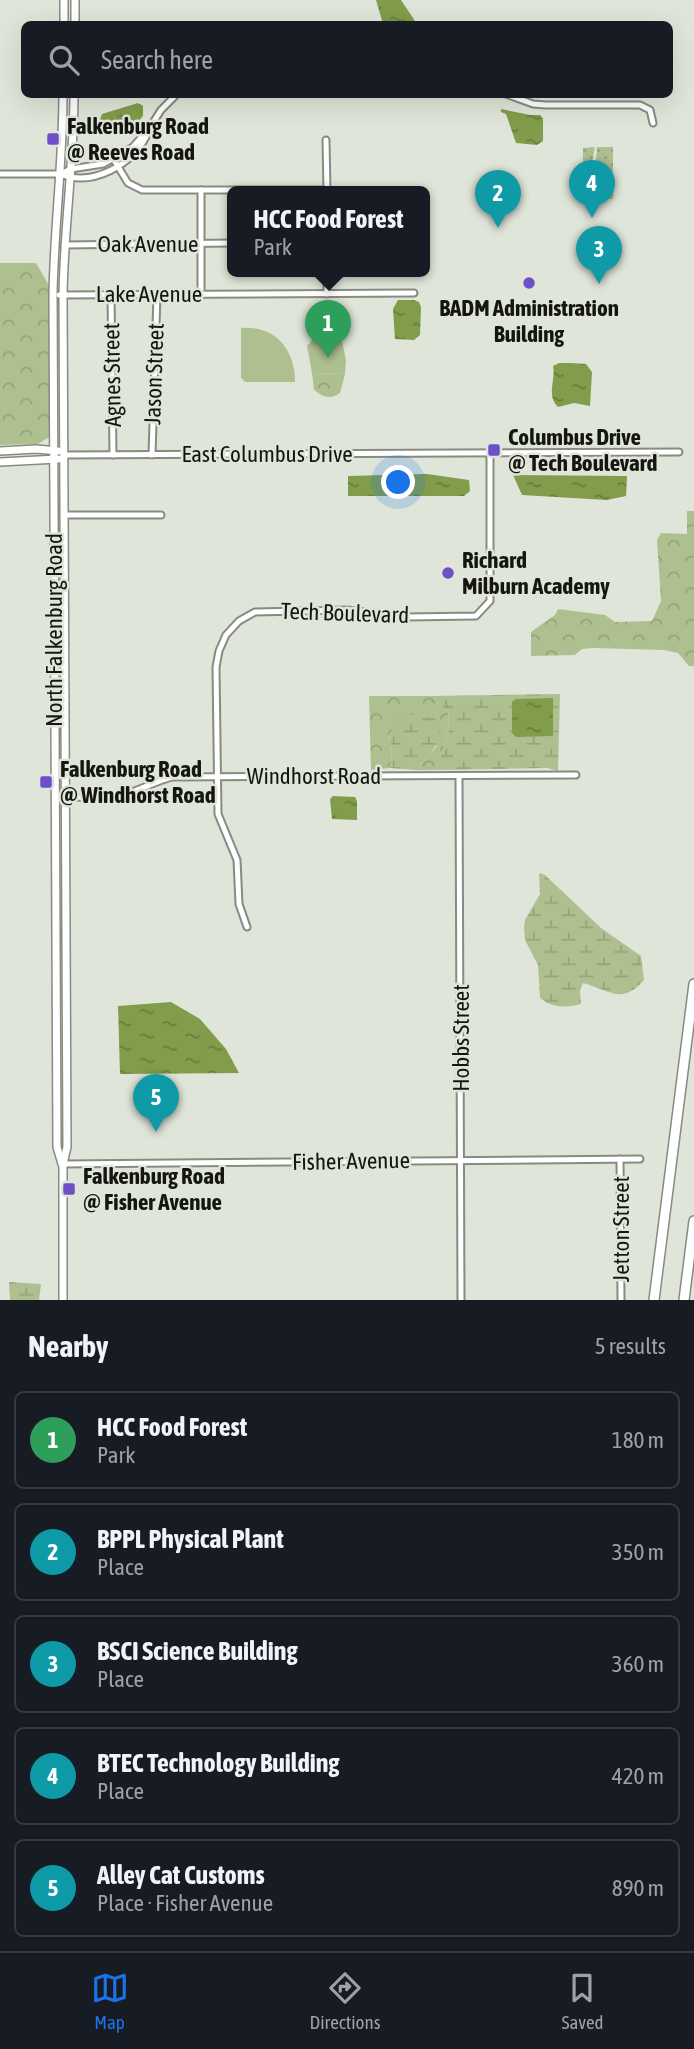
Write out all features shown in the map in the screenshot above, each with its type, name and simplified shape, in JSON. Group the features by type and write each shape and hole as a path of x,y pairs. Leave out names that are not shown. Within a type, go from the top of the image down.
{"highway":[{"path":"654,1300 694,984"},
{"path":"684,1300 694,1221"}],"street":[{"path":"64,0 64,21"},
{"path":"75,0 75,21"},
{"name":"North Falkenburg Road","path":"63,98 53,295 57,1147 63,1164"},
{"name":"North Falkenburg Road","path":"64,1300 63,1164 67,1147 63,295 74,98"},
{"path":"0,174 97,176 117,167 142,145 160,110 173,98"},
{"path":"517,98 546,105 640,105 650,110 653,122"},
{"path":"71,174 114,160 133,147 152,125"},
{"path":"326,140 327,186"},
{"path":"114,160 128,183 142,190 227,190"},
{"path":"201,190 201,294"},
{"name":"Oak Avenue","path":"64,245 227,243"},
{"path":"327,277 327,294"},
{"name":"Lake Avenue","path":"53,295 414,293"},
{"name":"Agnes Street","path":"111,294 113,455"},
{"name":"Jason Street","path":"152,455 157,294"},
{"path":"0,451 54,449 64,455 54,461 0,462"},
{"name":"East Columbus Drive","path":"64,455 679,452"},
{"name":"Tech Boulevard","path":"247,927 239,904 237,860 218,814 216,667 226,635 239,621 255,612 274,610 346,610 406,617 476,616 490,601 490,453"},
{"path":"64,515 161,515"},
{"name":"Windhorst Road","path":"55,796 109,796 130,793 172,777 576,775"},
{"name":"Hobbs Street","path":"459,776 461,1300"},
{"path":"56,982 66,982"},
{"name":"Jetton Street","path":"621,1159 621,1300"},
{"name":"Fisher Avenue","path":"63,1164 640,1159"}],"green space":[{"path":"595,147 590,172 592,175 604,174 599,199 574,197 574,188 583,188 583,148"},
{"path":"597,147 613,147 613,199 601,199 606,179 605,168 598,165 591,168 592,162 596,161"},
{"path":"0,263 36,263 50,287 51,436 38,444 0,445"},
{"path":"241,328 264,331 281,341 291,359 295,382 245,382 241,378"},
{"path":"312,340 342,341 346,360 345,374 312,373 307,346"},
{"path":"312,373 345,374 340,393 330,397 314,390"},
{"path":"687,511 694,511 694,666 689,666 678,653 664,650 593,648 582,649 575,655 531,656 531,632 555,615 558,609 605,615 615,622 652,621 661,601 657,540 661,533 687,534"},
{"path":"560,694 558,771 547,768 436,770 449,730 448,712 431,696"},
{"path":"369,696 431,696 448,712 449,730 436,770 416,770 436,747 439,719 421,717 389,734 392,752 390,768 371,770"},
{"path":"405,713 439,719 441,727 435,747 416,770 390,768 392,752 389,734"},
{"path":"539,873 545,875 601,928 641,956 644,980 636,988 616,994 583,983 580,991 581,1004 570,1006 555,1005 540,998 538,965 525,940 524,927 525,920 540,894"},
{"path":"9,1282 41,1284 39,1300 10,1300"}],"water":[{"path":"376,0 401,0 415,21 382,21"},
{"path":"138,103 143,106 143,116 127,135 122,135 99,122 102,114"},
{"path":"501,109 540,115 543,118 543,141 537,145 516,143 506,114 501,112"},
{"path":"398,300 414,300 419,302 421,307 420,335 414,340 395,339 393,309"},
{"path":"559,363 586,364 592,372 590,406 574,403 558,407 552,392 553,366"},
{"path":"427,474 469,480 470,491 464,496 348,496 348,476"},
{"path":"513,475 627,476 626,496 607,500 522,495"},
{"path":"553,698 553,736 516,737 512,733 512,702 516,699"},
{"path":"333,796 355,797 357,820 332,819 330,799"},
{"path":"171,1002 200,1019 226,1049 239,1073 120,1074 118,1006"}],"place":[{"name":"Falkenburg Road @ Reeves Road","path":"53,139"},
{"name":"BTEC Technology Building","path":"592,218"},
{"name":"BPPL Physical Plant","path":"498,228"},
{"name":"BADM Administration Building","path":"529,283"},
{"name":"BSCI Science Building","path":"599,284"},
{"name":"HCC Food Forest","path":"328,358"},
{"name":"Columbus Drive @ Tech Boulevard","path":"494,450"},
{"name":"Richard Milburn Academy","path":"448,573"},
{"name":"Falkenburg Road @ Windhorst Road","path":"46,782"},
{"name":"Alley Cat Customs","path":"156,1132"},
{"name":"Falkenburg Road @ Fisher Avenue","path":"69,1189"}]}
